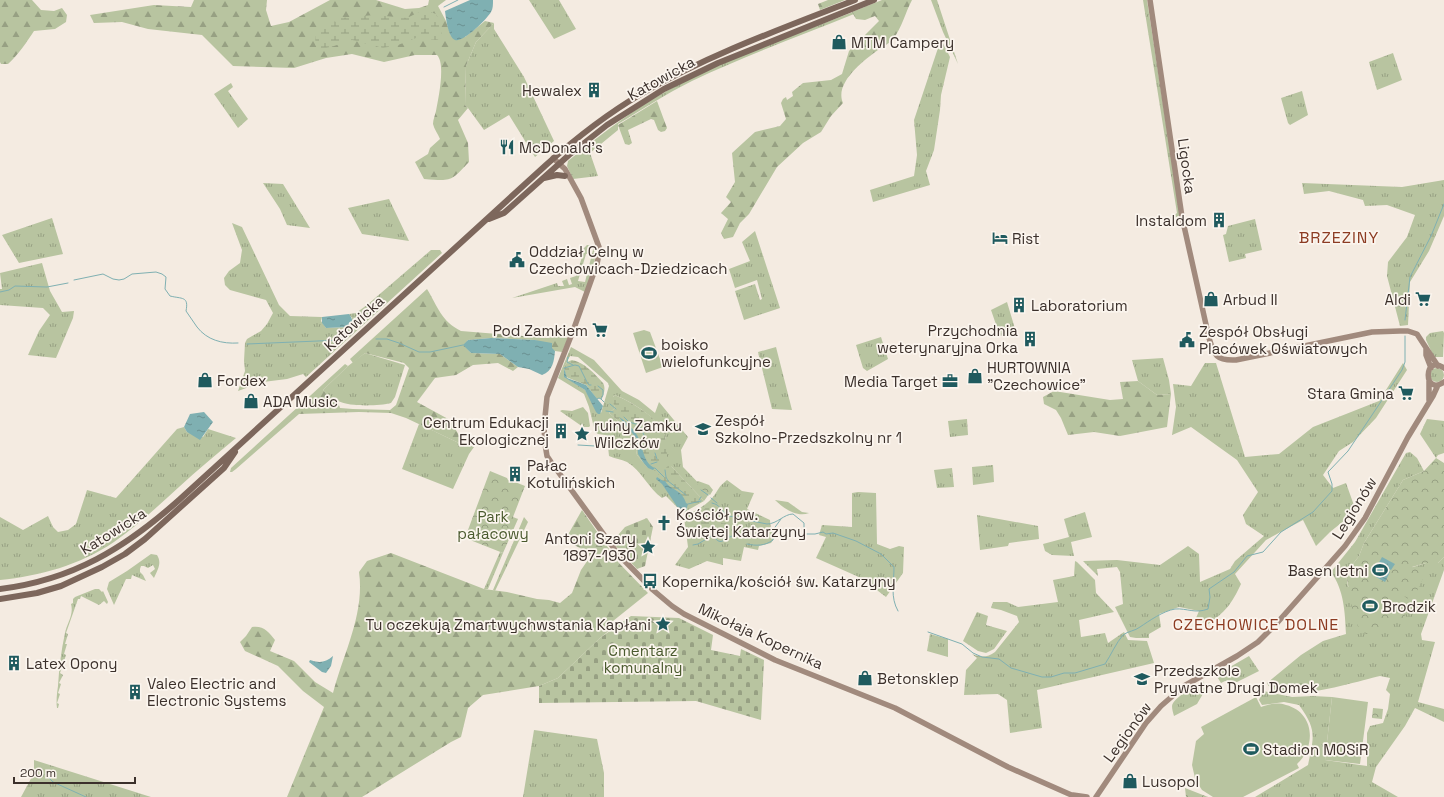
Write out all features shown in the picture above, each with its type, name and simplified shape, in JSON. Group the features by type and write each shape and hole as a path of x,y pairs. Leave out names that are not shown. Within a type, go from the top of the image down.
{"main road":[{"name":"Katowicka","path":"0,589 23,586 55,577 82,566 122,545 157,520 553,158 612,113 673,76 855,0"},
{"name":"Katowicka","path":"485,220 504,213 558,164 636,105 679,81 741,53 874,0"},
{"path":"541,180 557,175 565,176"},
{"name":"Katowicka","path":"0,599 37,593 61,586 92,573 125,554 151,534 224,468 240,445"}],"street":[{"name":"Ligocka","path":"1150,0 1182,217 1209,338 1215,356 1221,359 1236,360 1372,332 1389,331 1408,331 1417,334 1426,348"},
{"path":"553,158 574,186"},
{"path":"558,164 565,169 574,186"},
{"name":"Mikołaja Kopernika","path":"574,186 595,235 600,254 598,264 573,331 547,396 545,405 545,444 547,456 618,554 653,590 678,610 775,660 895,708 1008,767 1074,796 1087,797"},
{"path":"1426,348 1440,367"},
{"name":"Legionów","path":"1426,348 1426,355 1431,368 1428,376 1430,381 1429,401"},
{"path":"1431,368 1440,367 1444,361"},
{"path":"1430,381 1438,385 1444,382"},
{"name":"Legionów","path":"1096,797 1146,723 1161,706 1184,686 1247,650 1258,642 1277,623 1345,546 1365,518 1408,437 1438,385"}],"green space":[{"path":"0,0 32,0 41,10 54,11 62,8 67,15 66,22 55,29 34,31 8,64 1,64"},
{"path":"194,0 267,0 266,10 271,26 289,22 330,0 376,0 405,9 419,8 428,5 429,0 446,0 438,6 446,21 451,36 465,37 485,21 494,23 476,42 466,66 465,105 468,108 458,120 468,143 469,162 454,177 446,180 440,180 424,179 415,162 428,154 430,148 440,139 433,124 441,82 441,66 437,55 415,55 384,62 352,54 326,58 294,68 233,66 202,35 148,29 122,22 94,23 90,15 154,5 191,7"},
{"path":"529,0 559,0 576,29 554,39"},
{"path":"828,0 845,0 820,10 818,4"},
{"path":"882,0 912,0 896,35 892,41 858,66 846,80 841,95 843,103 831,116 821,132 803,143 777,167 749,214 740,223 733,237 724,239 721,233 728,219 721,213 731,202 726,197 735,182 732,153 755,132 780,126 786,119 781,103 783,99 786,97 787,100 793,96 792,92 803,83 831,80 842,74 849,51 879,21 875,16 865,20 856,19 852,12"},
{"path":"931,0 937,0 958,64 943,32"},
{"path":"1143,0 1147,0 1180,215 1158,227 1177,213"},
{"path":"428,11 436,14 440,24 442,37 437,40 416,38 398,45 383,48 352,40 318,50 315,44 316,33 341,18 374,15 407,18 417,13"},
{"path":"853,12 854,14 752,55 682,86 618,124 618,130 590,153 598,176 573,179 567,166 568,161 633,112 656,97 727,61"},
{"path":"494,23 494,29 524,77 554,141 535,157 509,115 484,130 465,105 466,66 476,42"},
{"path":"941,39 950,57 941,95 934,150 926,171 930,185 873,202 870,190 914,176 917,155 914,120"},
{"path":"1393,53 1402,80 1377,90 1369,62"},
{"path":"231,83 233,87 228,91 248,119 238,128 214,94"},
{"path":"1302,91 1308,115 1290,125 1288,123 1281,98"},
{"path":"657,101 667,128 665,131 661,132 658,130 654,120 651,119 628,130 632,143 629,145 625,144 618,125"},
{"path":"1444,180 1444,216 1429,251 1410,282 1408,325 1400,326 1387,276 1388,262 1407,237 1415,215 1387,205 1365,206 1363,200 1329,191 1304,194 1302,183 1402,187"},
{"path":"263,183 283,184 310,228 287,225 280,209"},
{"path":"389,199 409,241 362,234 348,208"},
{"path":"52,218 63,254 19,263 2,235"},
{"path":"1255,219 1262,250 1245,254 1246,258 1229,262 1223,235 1226,234 1228,226"},
{"path":"232,223 242,227 279,305 290,316 322,317 321,321 326,328 349,327 352,318 349,314 356,313 367,305 431,250 440,250 442,253 306,377 303,374 287,379 263,382 238,391 245,371 245,343 247,339 261,331 273,313 266,300 230,290 225,285 224,278 229,271 240,263 242,250"},
{"path":"755,231 780,308 744,320 735,291 755,284 760,300 762,299 757,280 735,288 729,269 750,261 742,242"},
{"path":"587,245 591,246 590,253 586,254 578,281 585,282 594,246 595,256 593,269 585,292 575,287 512,298 557,283 558,286 564,286 562,281 567,279 569,285 572,284 570,278 576,276 583,254 582,250"},
{"path":"42,263 50,291 62,312 74,311 73,318 56,358 28,355 39,331 50,315 43,308 0,305 0,289 2,289 0,273"},
{"path":"427,289 444,318 461,331 547,338 558,336 568,338 562,352 555,351 535,340 491,338 468,340 464,345 471,353 500,354 518,367 513,371 498,363 473,365 456,375 435,378 417,402 450,420 463,442 461,444 406,418 391,413 359,412 299,414 236,469 230,472 231,468 345,364 348,366 323,390 338,402 340,408 390,410 396,405 409,368 404,363 365,353 353,363 350,359"},
{"path":"1007,302 1016,332 1000,336 991,310"},
{"name":"boisko wielofunkcyjne","path":"644,330 650,332 663,367 646,373 633,333"},
{"path":"1443,331 1443,357 1434,357 1426,337 1430,333"},
{"path":"881,337 888,359 867,371 863,368 856,345"},
{"path":"571,347 594,360 622,391 639,400 655,413 659,402 688,437 681,450 683,467 709,494 704,501 671,466 689,506 688,510 683,513 666,496 662,498 657,494 632,465 609,456 607,437 595,432 584,394 558,378","holes":["570,356 578,357 608,383 609,386 601,413 585,390 564,376 564,368","615,395 645,412 663,432 666,439 648,468 637,455 634,439 624,426 609,413 615,408 613,397"]},
{"path":"776,347 792,410 772,409 758,352"},
{"path":"365,353 405,365 395,397 391,403 379,405 357,405 343,403 336,400 323,390 348,366"},
{"path":"1163,358 1171,394 1157,395 1138,381 1132,360"},
{"path":"572,360 581,363 593,372 603,383 604,391 601,399 597,399 586,385 566,377 564,368 567,362"},
{"path":"1205,363 1216,363 1245,457 1279,454 1313,427 1379,401 1403,363 1407,370 1376,418 1353,442 1339,451 1323,475 1333,488 1346,483 1356,511 1330,532 1316,546 1303,520 1266,540 1235,574 1241,584 1231,603 1219,616 1207,625 1196,618 1199,611 1179,607 1159,614 1161,627 1149,634 1149,638 1130,637 1115,607 1123,604 1120,572 1117,567 1097,569 1098,576 1083,561 1117,560 1160,565 1188,546 1199,554 1200,582 1230,569 1235,561 1264,536 1246,524 1243,515 1258,492 1237,460 1191,427 1172,435 1176,407 1173,384 1191,386"},
{"path":"1437,368 1442,370 1444,375 1442,380 1437,382 1432,380 1430,375 1432,370"},
{"path":"1138,381 1157,395 1171,394 1167,427 1120,436 1094,432 1068,435 1056,410 1044,404 1043,397 1054,391 1110,400 1123,399 1120,382"},
{"path":"615,395 644,411 662,429 666,441 667,458 655,471 648,468 637,455 634,439 624,426 609,413 615,408 612,398"},
{"path":"583,407 588,413 589,427 583,427 560,411 572,411"},
{"path":"967,419 968,435 950,437 948,421"},
{"path":"1427,419 1444,421 1444,453 1438,455 1436,458 1420,434"},
{"path":"419,424 461,444 463,442 474,447 469,454 453,489 402,469"},
{"path":"184,427 187,432 203,437 208,429 236,438 193,474 139,523 123,536 101,550 74,563 59,568 30,576 0,580 0,517 23,530 48,516 53,527 58,532 68,530 76,524 87,490 116,498 177,429"},
{"path":"1410,452 1417,458 1424,471 1403,480 1364,543 1359,556 1346,573 1348,587 1426,563 1438,563 1444,557 1444,570 1421,634 1422,640 1435,642 1418,702 1444,709 1444,722 1415,708 1405,726 1376,767 1372,782 1398,797 1255,797 1308,765 1313,740 1309,721 1299,705 1284,702 1262,705 1259,700 1263,691 1292,697 1332,697 1325,760 1367,766 1367,733 1370,726 1383,723 1388,709 1390,694 1386,690 1390,678 1380,676 1324,690 1293,693 1280,692 1270,688 1267,683 1301,655 1323,641 1346,634 1341,594 1339,586 1331,572 1355,542 1406,453"},
{"path":"1436,458 1444,463 1444,557 1438,563 1426,563 1412,567 1425,574 1404,618 1367,634 1360,633 1352,608 1346,573 1359,556 1364,543 1403,480 1424,471"},
{"path":"993,465 994,482 973,485 972,467"},
{"path":"668,466 671,466 704,501 688,510 688,504 686,504 658,479 658,475"},
{"path":"952,468 954,487 937,488 934,470"},
{"name":"Park pałacowy","path":"490,471 507,478 514,483 515,482 525,486 513,517 518,519 503,553 465,538"},
{"path":"727,480 742,491 754,493 747,509 770,520 771,531 775,537 771,543 759,546 758,550 744,547 741,561 723,558 723,565 707,561 689,569 675,565 688,547 684,517 707,503 720,486"},
{"path":"698,481 709,485 713,490 710,495 698,487"},
{"path":"852,493 876,493 877,544 890,549 899,546 904,547 903,573 886,597 861,578 816,558 826,537 819,535 822,525 852,527"},
{"path":"775,500 788,502 802,512 809,513 795,513 786,509"},
{"path":"706,508 710,508 720,519 714,525 713,532 703,535 694,527 692,521 695,516"},
{"path":"582,510 618,562 648,593 608,625 610,630 558,678 539,686 483,695 468,708 461,737 362,797 287,797 324,707 303,691 278,666 245,651 240,642 252,627 263,628 275,640 270,651 294,661 315,682 333,693 356,618 360,588 359,572 367,561 391,553 484,589 507,592 560,603 572,593 581,570 590,557 589,553 565,540"},
{"path":"1085,512 1092,537 1071,542 1074,556 1052,555 1045,551 1043,544 1069,537 1064,519"},
{"path":"977,515 1038,526 1039,539 1009,543 1008,546 980,550"},
{"path":"524,517 528,522 495,591 493,590"},
{"path":"647,518 653,527 645,566 637,569 612,542 625,527"},
{"path":"718,522 758,531 763,530 765,534 764,537 759,539 751,539 730,530 716,531"},
{"path":"500,552 503,553 488,589 484,589"},
{"path":"151,554 157,555 159,561 159,566 154,578 150,573 155,569 153,565 148,568 141,566 140,572 146,581 132,575 131,579 126,579 114,605 107,589 109,582"},
{"path":"1075,561 1095,580 1096,593 1114,612 1079,620 1081,637 1105,633 1108,643 1124,632 1128,640 1147,641 1154,663 1037,690 1042,728 1010,733 1007,700 998,694 964,695 966,670 977,658 972,654 984,656 995,652 1019,622 1017,616 991,608 993,602 1007,602 1018,607 1058,602 1053,580 1074,576"},
{"path":"95,589 99,589 102,592 103,591 108,602 107,604 104,601 99,605 81,596 80,599 78,599 66,633 68,634 64,654 66,655 60,673 63,675 59,683 61,684 58,693 60,694 57,703 62,646 71,615 71,604 73,603 73,599"},
{"path":"1399,593 1410,600 1402,614 1390,607"},
{"path":"977,612 988,616 986,625 1007,631 994,649 986,653 978,651 963,641"},
{"name":"Cmentarz komunalny","path":"631,616 679,618 713,635 711,650 740,656 741,649 764,660 761,720 696,701 539,703 539,686 558,678 600,638"},
{"path":"930,634 948,639 948,657 927,651"},
{"path":"1249,656 1259,671 1237,682 1225,681 1221,683 1216,675"},
{"path":"1203,681 1208,690 1204,692 1197,704 1174,716 1172,706 1176,699"},
{"name":"Stadion MOSiR","path":"1256,697 1261,707 1274,704 1283,704 1295,709 1302,715 1310,730 1308,748 1297,764 1299,768 1243,797 1213,797 1202,790 1198,784 1192,765 1196,741 1204,734 1201,727"},
{"path":"1332,697 1368,702 1360,764 1325,760"},
{"path":"1373,708 1383,709 1382,719 1372,718"},
{"path":"534,730 597,739 604,773 604,797 523,797"},
{"path":"34,760 151,797 21,797 34,773"},
{"path":"1185,788 1208,797 1186,797"}],"water":[{"path":"470,0 493,0 492,11 485,20 469,34 459,40 455,40 449,31 445,11"},
{"path":"349,314 352,320 349,327 326,328 322,323 322,317"},
{"path":"491,338 535,340 552,343 552,348 555,351 551,368 542,375 529,369 518,367 500,354 471,353 463,345 468,340"},
{"path":"564,368 567,378 586,385 603,406 600,414 596,412 585,390 564,377"},
{"path":"204,412 213,422 200,440 187,432 184,427 190,414"},
{"path":"619,417 629,425 637,435 648,463 655,468 653,470 648,468 643,462 638,454 637,439"},
{"path":"657,477 665,481 670,487 682,495 688,504 686,511 680,511 662,484 656,479"},
{"name":"Basen letni","path":"1382,557 1395,564 1391,570 1381,565 1379,566 1380,569 1382,568 1390,572 1385,582 1376,577 1374,572"},
{"path":"333,656 331,666 326,673 322,672 309,662 310,660 316,662 325,661"}],"waterway":[{"path":"444,7 458,0"},
{"path":"1405,320 1410,277 1431,236 1444,204"},
{"path":"74,280 103,274 119,280 132,274 156,272 162,274 166,277 165,289 170,296 185,300 187,306 186,311 205,335 221,342 238,343"},
{"path":"0,292 9,290 15,286 47,287 68,283"},
{"path":"928,632 962,644 973,653 982,657 999,659 1011,668 1042,677 1051,677 1064,673 1075,673 1105,664 1123,635 1138,628 1156,616 1175,609 1195,611 1208,609 1210,597 1209,589 1234,572 1247,556 1263,552 1281,532 1313,512 1332,491 1332,484 1328,472 1348,451 1402,370 1405,362 1405,336"},
{"path":"376,339 387,339 419,352 430,352 463,345"},
{"path":"247,344 342,340"},
{"path":"568,358 567,362 573,365"},
{"path":"564,368 575,365 579,366 587,382 591,385"},
{"path":"598,386 603,390 601,399 604,402"},
{"path":"597,399 601,399"},
{"path":"610,404 616,409"},
{"path":"606,411 613,412"},
{"path":"624,417 629,422 639,425 645,437"},
{"path":"578,445 595,446"},
{"path":"655,453 657,459"},
{"path":"651,464 657,462"},
{"path":"655,468 664,477"},
{"path":"665,470 668,481 686,495"},
{"path":"701,490 708,495"},
{"path":"711,498 717,503"},
{"path":"688,504 701,501"},
{"path":"712,503 719,506 729,516 767,524 771,524 790,514 793,514 804,523 804,534 823,532 826,534 833,533 856,541 881,554 894,567 893,595 898,611"},
{"path":"747,544 760,545 773,540 773,530 781,519"},
{"path":"693,545 698,544 713,535 718,541 722,541 732,536"},
{"path":"723,536 729,536"},
{"path":"46,775 53,782 86,797"}],"place":[{"name":"MTM Campery","path":"839,42"},
{"name":"Hewalex","path":"594,90"},
{"name":"McDonald's","path":"507,147"},
{"name":"Instaldom","path":"1219,220"},
{"name":"Rist","path":"1000,238"},
{"name":"Oddział Celny w Czechowicach-Dziedzicach","path":"517,260"},
{"name":"Arbud II","path":"1211,299"},
{"name":"Aldi","path":"1423,299"},
{"name":"Laboratorium","path":"1019,305"},
{"name":"Pod Zamkiem","path":"600,330"},
{"name":"Przychodnia weterynaryjna Orka","path":"1030,339"},
{"name":"Zespół Obsługi Placówek Oświatowych","path":"1187,340"},
{"name":"boisko wielofunkcyjne","path":"649,353"},
{"name":"HURTOWNIA \"Czechowice\"","path":"975,376"},
{"name":"Fordex","path":"205,380"},
{"name":"Media Target","path":"950,381"},
{"name":"Stara Gmina","path":"1406,393"},
{"name":"ADA Music","path":"251,401"},
{"name":"Zespół Szkolno-Przedszkolny nr 1","path":"703,429"},
{"name":"Centrum Edukacji Ekologicznej","path":"561,431"},
{"name":"ruiny Zamku Wilczków","path":"582,434"},
{"name":"Pałac Kotulińskich","path":"515,474"},
{"name":"Kościół pw. Świętej Katarzyny","path":"664,523"},
{"name":"Antoni Szary 1897-1930","path":"648,547"},
{"name":"Basen letni","path":"1380,570"},
{"name":"Kopernika/kościół św. Katarzyny","path":"650,581"},
{"name":"Brodzik","path":"1370,606"},
{"name":"Tu oczekują Zmartwychwstania Kapłani","path":"663,624"},
{"name":"Latex Opony","path":"14,663"},
{"name":"Betonsklep","path":"865,678"},
{"name":"Przedszkole Prywatne Drugi Domek","path":"1142,679"},
{"name":"Valeo Electric and Electronic Systems","path":"135,692"},
{"name":"Stadion MOSiR","path":"1251,749"},
{"name":"Lusopol","path":"1130,781"}],"district":[{"name":"BRZEZINY","path":"1339,237"},
{"name":"CZECHOWICE DOLNE","path":"1256,624"}]}
